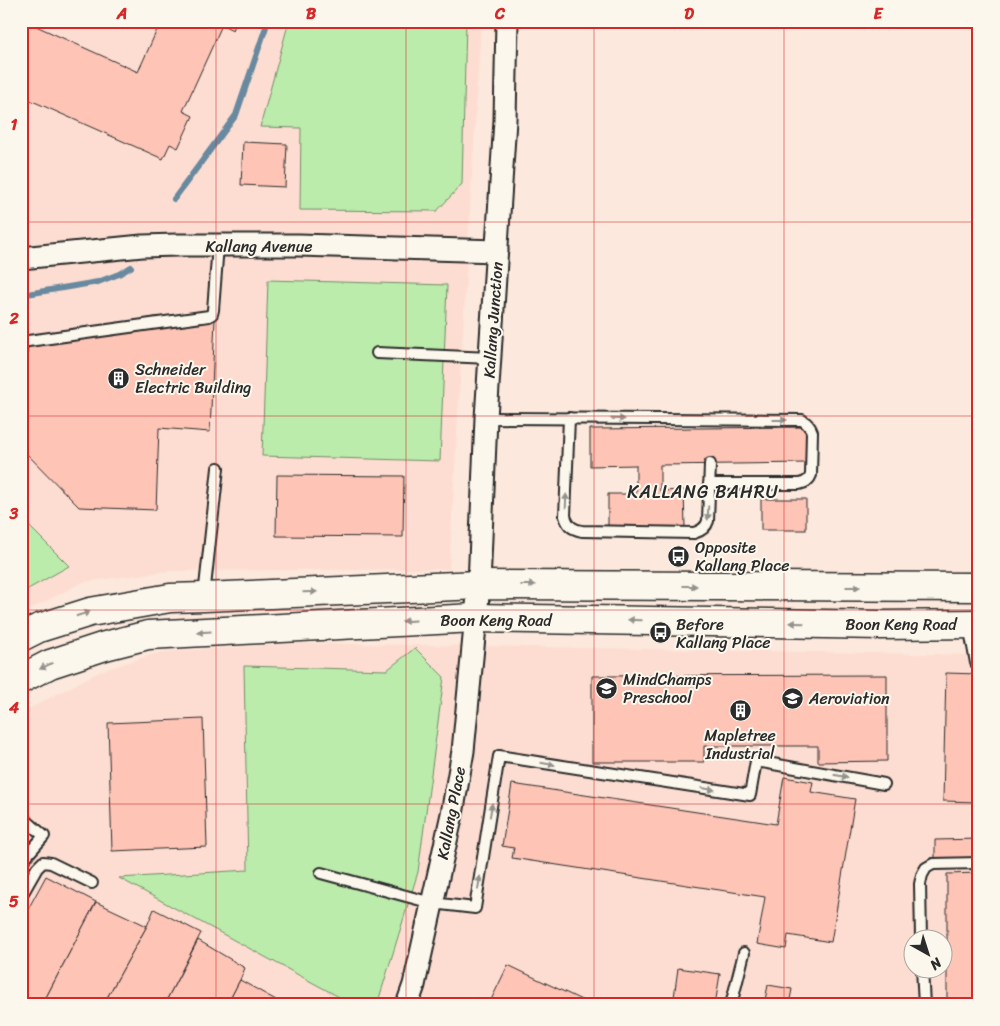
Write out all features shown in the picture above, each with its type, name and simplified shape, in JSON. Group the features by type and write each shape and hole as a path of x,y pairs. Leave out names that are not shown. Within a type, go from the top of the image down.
{"main road":[{"name":"Boon Keng Road","path":"21,637 39,628 90,612 170,598 479,585 979,587"},
{"name":"Boon Keng Road","path":"21,679 50,664 105,646 148,636 476,618 974,624"}],"street":[{"name":"Kallang Junction","path":"476,618 486,418 505,120 507,21"},
{"name":"Kallang Avenue","path":"21,258 142,246 299,245 497,251"},
{"name":"Kallang Place","path":"407,1005 414,985 452,814 463,751 476,618"}],"lane":[{"path":"21,342 209,316 213,310 218,245"},
{"path":"377,353 490,358"},
{"path":"486,418 569,418 710,424 802,420 809,425 812,432 811,475 810,479 804,483 709,484"},
{"path":"569,418 565,516 570,526 575,529 582,531 699,532 707,526 708,521 710,464"},
{"path":"204,597 218,468"},
{"path":"974,624 976,662 979,665"},
{"path":"321,873 432,903 475,908 499,756 750,795 756,761 884,784"},
{"path":"21,816 44,836 21,862"},
{"path":"21,896 37,868 43,862 51,863 92,883"},
{"path":"922,928 920,884 926,868 933,864 979,863"},
{"path":"731,1005 744,954"},
{"path":"923,978 924,1005"}],"shaded area":[{"path":"21,21 481,21 449,569 170,571 83,582 21,614"},
{"path":"299,643 979,655 979,1005 21,1005 21,713 101,671 161,652"}],"green space":[{"path":"289,21 466,21 462,184 437,211 300,210 301,128 260,127"},
{"path":"268,280 447,285 440,461 262,456"},
{"path":"21,518 69,566 21,593"},
{"path":"415,648 444,677 418,872 377,1005 354,1005 119,878 248,870 244,666 387,670"}],"building":[{"path":"21,21 25,21 138,72 161,21 237,21 233,30 222,25 183,111 193,116 178,148 170,144 163,159 21,96"},
{"path":"243,142 287,144 285,187 241,185"},
{"name":"Schneider Electric Building","path":"155,317 215,319 210,432 159,428 156,510 79,507 21,448 21,421 29,336 74,331"},
{"path":"808,427 808,463 660,465 660,491 684,490 685,528 608,529 608,494 636,494 636,465 590,466 590,429"},
{"path":"277,475 404,476 403,537 276,536"},
{"path":"761,499 806,499 806,530 761,530"},
{"path":"946,673 979,674 979,802 943,801"},
{"name":"Mapletree Industrial","path":"887,675 887,761 818,762 818,746 704,746 704,762 592,762 592,676"},
{"path":"203,719 207,847 112,851 108,723"},
{"path":"784,777 813,782 811,792 855,799 831,942 788,935 786,949 757,944 765,897 512,858 514,848 502,846 512,784 776,824"},
{"path":"979,839 979,859 935,860 935,840"},
{"path":"979,873 979,1005 947,1005 947,978 952,978 952,928 947,928 947,874"},
{"path":"46,876 96,902 42,1005 21,1005 21,922"},
{"path":"96,902 147,926 103,1005 42,1005"},
{"path":"154,909 201,933 164,1005 103,1005 147,926"},
{"path":"198,940 245,968 227,1005 164,1005"},
{"path":"508,965 592,1005 474,1005 477,998 489,1004"},
{"path":"678,968 720,974 715,1005 673,1005"},
{"path":"240,980 285,1005 227,1005"},
{"path":"768,985 792,989 789,1005 764,1005"}],"waterway":[{"path":"174,199 236,115 268,21"},
{"path":"21,295 98,282 131,267"}],"place":[{"name":"Schneider Electric Building","path":"119,378"},
{"name":"Opposite Kallang Place","path":"679,556"},
{"name":"Before Kallang Place","path":"660,633"},
{"name":"MindChamps Preschool","path":"607,688"},
{"name":"Aeroviation","path":"793,698"},
{"name":"Mapletree Industrial","path":"740,711"}],"district":[{"name":"KALLANG BAHRU","path":"703,492"}]}
